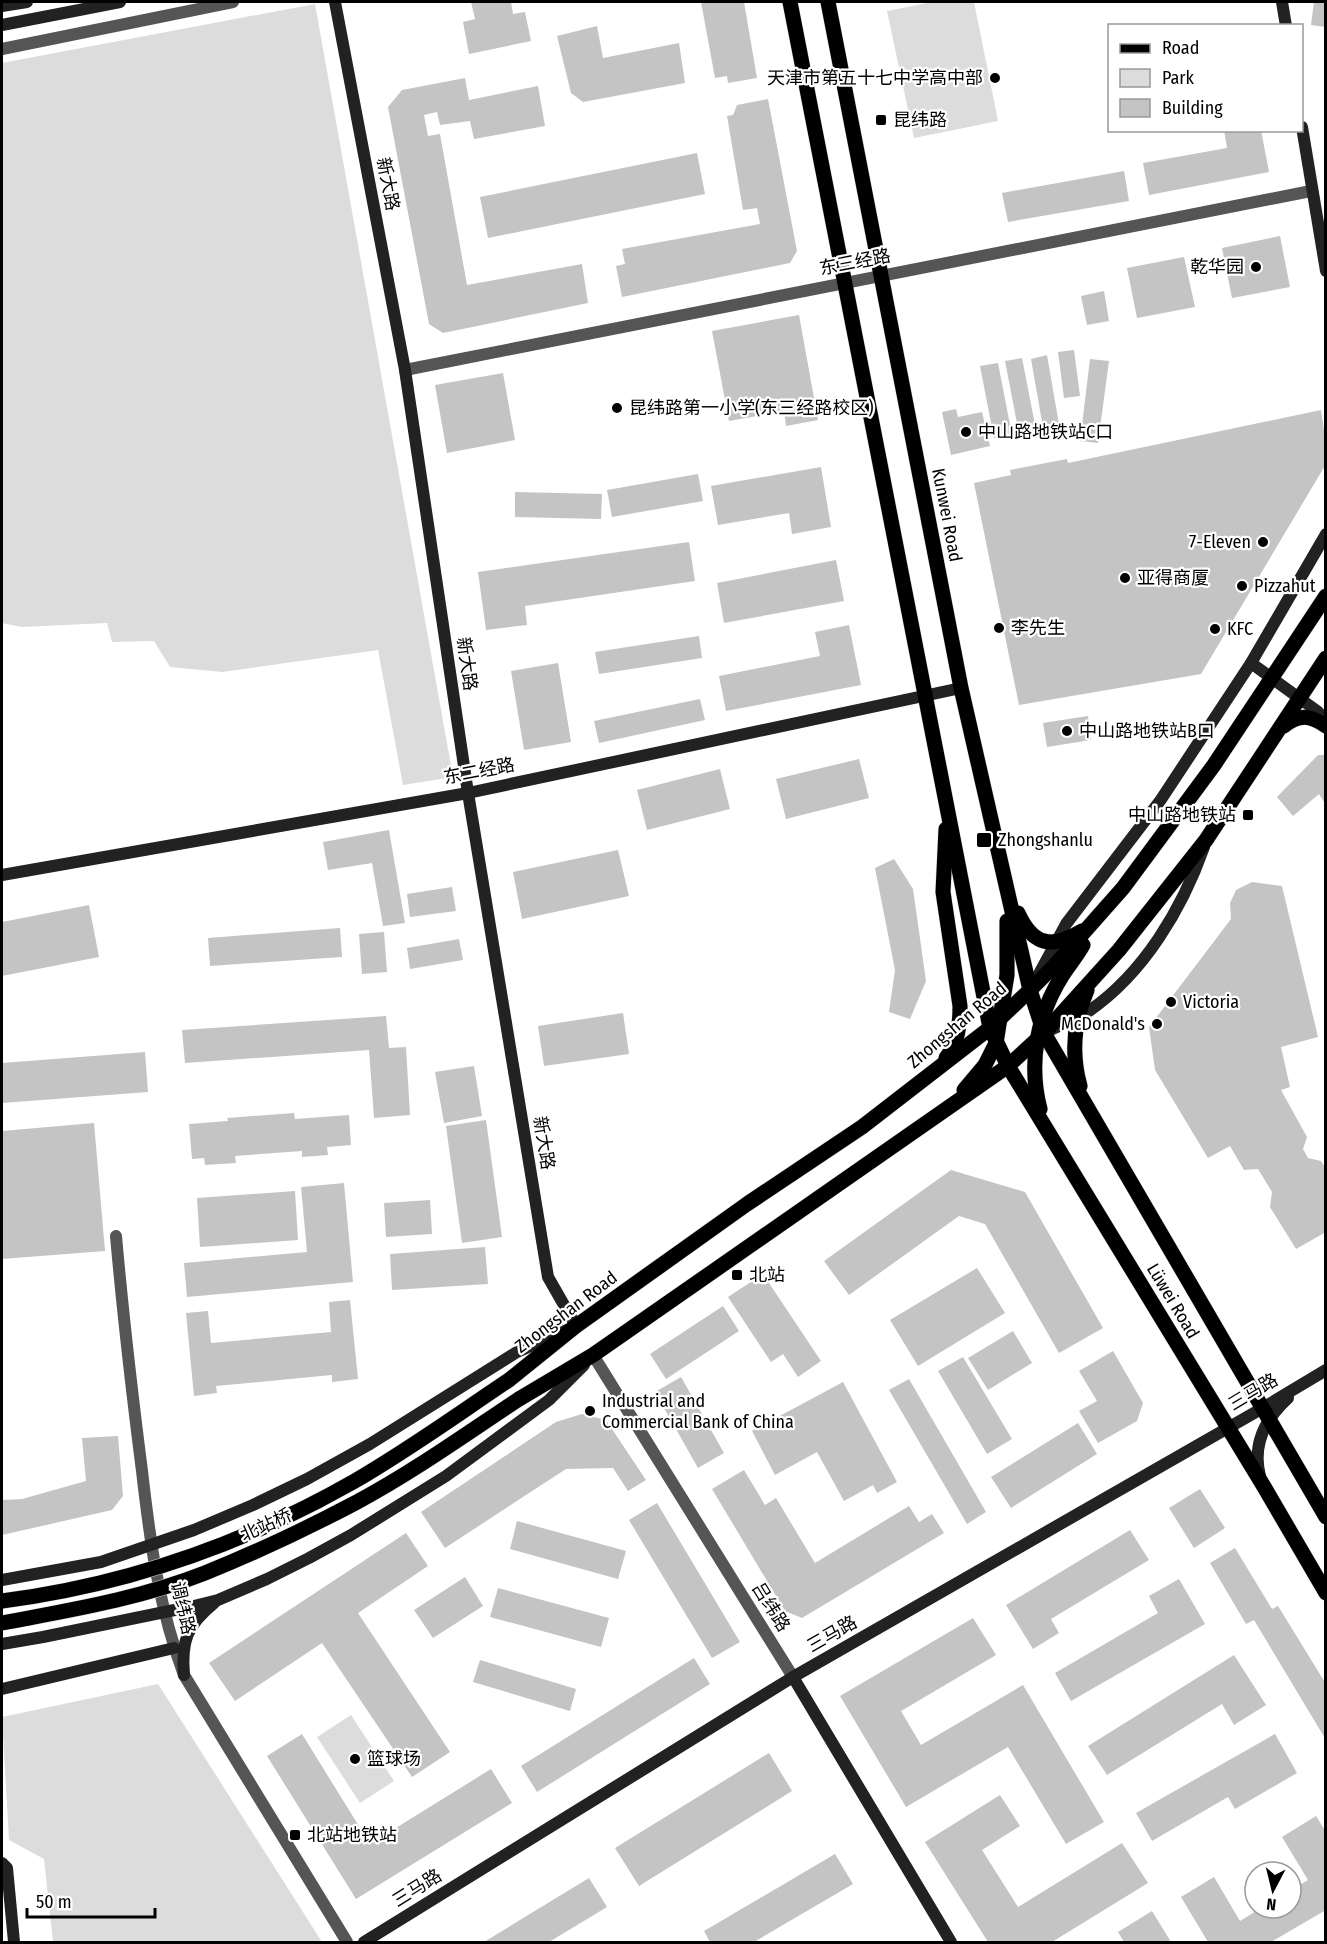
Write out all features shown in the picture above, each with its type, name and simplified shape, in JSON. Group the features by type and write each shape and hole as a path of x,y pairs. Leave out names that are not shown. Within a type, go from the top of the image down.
{"main road":[{"path":"790,2 948,814 995,1023 996,1043 992,1054 975,1078 933,1119"},
{"name":"Kunwei Road","path":"828,2 961,688 1040,1032"},
{"name":"Zhongshan Road","path":"509,1380 576,1326 747,1204 862,1127 995,1023 1030,990 1124,888 1214,765 1326,597"},
{"path":"593,1356 1008,1066 1119,950 1206,840 1326,658"},
{"path":"1279,730 1294,719 1301,717 1311,718 1326,726"},
{"path":"938,1068 950,1054 960,1024 960,1006 943,892 948,814"},
{"path":"1006,888 1027,929 1035,938 1054,944 1081,931 1101,914"},
{"path":"995,1023 1007,975 1006,888"},
{"path":"1048,1131 1039,1107 1033,1067 1044,1010 1101,914"},
{"path":"1084,1103 1074,1050 1078,1017 1090,981"},
{"name":"Lüwei Road","path":"1040,1032 1084,1103 1264,1415 1326,1517"},
{"name":"Lüwei Road","path":"996,1043 1326,1593"},
{"name":"北站桥","path":"2,1623 77,1610 134,1596 203,1574 296,1533 359,1501 519,1399 593,1356"},
{"name":"北站桥","path":"2,1601 101,1583 159,1568 210,1550 305,1508 354,1481 509,1380"}],"street":[{"path":"2,6 27,2"},
{"path":"2,25 120,2"},
{"path":"2,49 233,2"},
{"name":"新大路","path":"334,2 405,370 468,793 548,1277 576,1326"},
{"path":"1282,2 1286,24"},
{"path":"1303,132 1326,271"},
{"name":"东三经路","path":"405,370 1311,191"},
{"path":"1030,990 1054,944 1083,900 1160,801 1251,663 1326,534"},
{"path":"1251,663 1326,720"},
{"name":"东二经路","path":"2,875 468,793 961,688"},
{"path":"1040,1032 1078,1017 1105,999 1139,963 1155,942 1187,887 1206,840"},
{"name":"调纬路","path":"116,1236 129,1370 151,1546 164,1613 174,1648 184,1675 347,1942"},
{"path":"2,1580 100,1562 151,1546 253,1505 308,1479 370,1444 517,1352 576,1326"},
{"path":"2,1644 164,1613 218,1600 267,1579 326,1549 446,1476 549,1400 593,1356"},
{"name":"吕纬路","path":"593,1356 793,1677 951,1942"},
{"path":"1263,1485 1258,1464 1258,1443 1264,1415 1283,1403 1309,1380 1326,1370"},
{"name":"三马路","path":"363,1942 793,1677 1228,1428 1264,1415"},
{"path":"184,1675 185,1640 192,1625 218,1600"},
{"path":"2,1689 174,1648"},
{"path":"2,1863 7,1868 14,1942"}],"green space":[{"path":"932,2 974,2 998,121 914,138 887,11"},
{"path":"315,4 453,777 403,785 378,650 223,672 170,667 154,641 112,642 107,623 22,627 2,623 2,63"},
{"path":"158,1684 322,1942 53,1942 44,1859 9,1840 2,1717"},
{"name":"篮球场","path":"351,1715 394,1781 360,1803 317,1737"}],"building":[{"path":"471,2 511,2 513,14 525,12 531,41 469,54 463,22 475,19"},
{"path":"701,2 744,2 757,78 728,83 727,76 715,78"},
{"path":"1314,2 1326,2 1326,27 1311,25"},
{"path":"597,26 603,58 679,43 685,83 583,102 571,93 557,36"},
{"path":"465,78 469,100 538,86 545,126 474,139 470,121 440,125 437,112 424,115 428,136 440,134 467,285 582,264 588,303 443,333 429,324 388,107 402,90"},
{"path":"768,99 797,251 790,263 622,297 616,266 625,264 622,249 760,224 757,208 743,210 727,116 733,115 737,105"},
{"path":"1224,132 1261,132 1269,172 1149,195 1143,163 1227,148"},
{"path":"697,153 705,194 488,238 480,197"},
{"path":"1124,171 1129,201 1008,222 1002,193"},
{"name":"乾华园","path":"1280,236 1290,287 1232,298 1222,248"},
{"name":"乾华园","path":"1184,257 1195,307 1137,318 1127,268"},
{"path":"1104,291 1109,321 1087,325 1081,296"},
{"path":"799,315 818,420 786,426 784,411 729,421 712,331"},
{"path":"1074,350 1080,396 1064,398 1058,352"},
{"path":"1047,355 1061,436 1045,439 1031,359"},
{"path":"1022,358 1037,435 1020,439 1005,361"},
{"path":"1090,359 1109,361 1098,443 1080,441"},
{"path":"998,363 1012,435 994,438 980,366"},
{"path":"503,373 515,440 447,453 435,385"},
{"name":"中山路地铁站C口","path":"956,409 958,417 982,412 990,446 951,455 942,412"},
{"name":"亚得商厦","path":"1321,410 1326,444 1326,464 1201,674 1019,705 974,483 1011,475 1010,470 1067,459 1068,463"},
{"path":"821,467 831,527 792,534 789,513 718,525 711,486"},
{"path":"698,474 703,501 612,517 607,490"},
{"path":"515,492 602,494 601,519 515,517"},
{"path":"689,542 695,581 525,606 527,625 486,630 478,572"},
{"path":"836,560 844,601 724,623 717,583"},
{"path":"849,625 861,685 726,711 719,676 820,656 815,632"},
{"path":"699,636 702,658 599,674 595,652"},
{"path":"558,663 571,742 524,750 511,671"},
{"path":"700,699 705,720 599,743 594,721"},
{"name":"中山路地铁站B口","path":"1088,716 1091,740 1047,747 1043,723"},
{"path":"1318,755 1326,755 1326,805 1319,794 1293,816 1277,797"},
{"path":"859,759 869,798 786,819 776,779"},
{"path":"720,769 730,809 647,830 637,790"},
{"path":"389,830 405,923 383,926 372,863 328,870 323,842"},
{"path":"618,850 629,896 522,919 513,872"},
{"path":"894,859 913,889 926,981 910,1019 889,1012 895,970 875,868"},
{"path":"1252,882 1282,886 1318,1037 1281,1047 1290,1087 1281,1090 1307,1137 1303,1149 1308,1158 1321,1161 1326,1169 1326,1232 1296,1249 1270,1207 1272,1192 1258,1169 1244,1170 1230,1146 1208,1158 1155,1070 1149,1027 1231,919 1230,903 1236,890"},
{"path":"452,887 456,911 410,917 407,894"},
{"path":"89,905 99,957 2,976 2,922"},
{"path":"340,928 342,957 210,966 208,938"},
{"path":"384,932 387,972 362,974 359,934"},
{"path":"459,939 463,960 410,969 407,948"},
{"path":"623,1013 629,1054 544,1066 538,1026"},
{"path":"386,1016 389,1048 406,1047 410,1115 374,1118 369,1050 185,1063 182,1030"},
{"path":"145,1052 148,1092 2,1103 2,1063"},
{"path":"474,1066 482,1116 444,1123 435,1072"},
{"path":"294,1113 295,1119 349,1115 351,1145 327,1147 328,1155 302,1157 302,1151 235,1156 236,1163 205,1165 204,1158 192,1159 189,1124 228,1121 227,1118"},
{"path":"486,1120 502,1237 462,1243 446,1126"},
{"path":"94,1123 105,1251 2,1259 2,1131"},
{"path":"951,1170 1025,1192 1103,1328 1059,1353 985,1224 959,1216 849,1295 824,1261"},
{"path":"344,1183 353,1282 187,1297 184,1263 307,1252 301,1187"},
{"path":"295,1191 298,1240 200,1247 197,1198"},
{"path":"430,1200 432,1234 386,1237 384,1203"},
{"path":"485,1247 488,1284 392,1290 390,1254"},
{"path":"977,1268 1005,1313 918,1366 890,1320"},
{"path":"763,1274 821,1361 798,1377 783,1354 771,1362 728,1297"},
{"path":"350,1300 358,1379 332,1382 332,1375 216,1386 217,1393 194,1396 186,1313 208,1311 211,1343 331,1332 329,1302"},
{"path":"723,1306 739,1331 666,1379 650,1354"},
{"path":"1013,1331 1032,1363 988,1390 968,1358"},
{"path":"1113,1351 1143,1403 1137,1421 1098,1443 1079,1411 1097,1401 1079,1371"},
{"path":"963,1357 1012,1439 987,1454 938,1371"},
{"path":"681,1377 724,1453 698,1468 655,1392"},
{"path":"909,1379 986,1512 967,1524 889,1390"},
{"path":"843,1382 897,1482 877,1493 873,1485 844,1501 817,1452 775,1475 752,1431"},
{"path":"582,1414 606,1420 646,1480 628,1491 613,1468 566,1469 445,1548 421,1512 556,1422"},
{"path":"1078,1423 1097,1454 1011,1508 991,1477"},
{"path":"118,1436 123,1496 112,1510 2,1535 2,1500 22,1499 86,1481 82,1438"},
{"path":"744,1470 765,1505 776,1498 815,1563 909,1506 919,1522 932,1514 944,1533 802,1618 785,1611 712,1489"},
{"path":"1200,1489 1225,1528 1194,1548 1169,1508"},
{"path":"657,1503 740,1642 712,1658 629,1520"},
{"path":"517,1521 626,1551 618,1579 510,1549"},
{"path":"1130,1530 1149,1560 1051,1619 1059,1633 1033,1649 1006,1605"},
{"path":"406,1533 428,1566 358,1613 450,1752 412,1777 322,1643 235,1701 209,1663"},
{"path":"1235,1548 1272,1609 1278,1606 1326,1684 1326,1740 1254,1620 1246,1624 1210,1563"},
{"path":"465,1577 483,1606 433,1638 414,1610"},
{"path":"1179,1579 1205,1624 1071,1701 1055,1673 1158,1613 1149,1596"},
{"path":"498,1588 609,1618 601,1647 490,1617"},
{"path":"973,1618 996,1655 901,1711 921,1745 1023,1685 1104,1822 1066,1844 1008,1747 906,1807 840,1696"},
{"path":"1234,1655 1266,1705 1234,1725 1222,1704 1107,1775 1088,1746"},
{"path":"694,1658 710,1684 537,1792 521,1766"},
{"path":"480,1660 576,1689 570,1711 473,1682"},
{"path":"302,1734 370,1844 491,1769 512,1803 356,1899 267,1756"},
{"path":"1275,1734 1297,1773 1235,1809 1228,1797 1152,1841 1136,1813"},
{"path":"769,1753 792,1791 639,1886 615,1848"},
{"path":"1000,1795 1020,1826 982,1850 1018,1907 1122,1843 1148,1883 1052,1942 988,1942 925,1842"},
{"path":"1316,1816 1326,1832 1326,1910 1271,1942 1208,1942 1181,1897 1214,1877 1240,1921 1243,1919 1303,1920 1303,1883 1308,1880 1303,1872 1303,1860 1296,1860 1282,1837"},
{"path":"835,1854 853,1884 754,1942 710,1942 704,1931"},
{"path":"589,1878 607,1907 549,1942 484,1942"},
{"path":"1152,1911 1171,1942 1124,1942 1118,1932"}],"place":[{"name":"天津市第五十七中学高中部","path":"995,78"},
{"name":"昆纬路","path":"881,120"},
{"name":"乾华园","path":"1256,267"},
{"name":"昆纬路第一小学(东三经路校区)","path":"617,408"},
{"name":"中山路地铁站C口","path":"966,432"},
{"name":"7-Eleven","path":"1263,542"},
{"name":"亚得商厦","path":"1125,578"},
{"name":"Pizzahut","path":"1242,586"},
{"name":"李先生","path":"999,628"},
{"name":"KFC","path":"1215,629"},
{"name":"中山路地铁站B口","path":"1067,731"},
{"name":"中山路地铁站","path":"1248,815"},
{"name":"Zhongshanlu","path":"984,840"},
{"name":"Victoria","path":"1171,1002"},
{"name":"McDonald's","path":"1157,1024"},
{"name":"北站","path":"737,1275"},
{"name":"Industrial and Commercial Bank of China","path":"590,1411"},
{"name":"篮球场","path":"355,1759"},
{"name":"北站地铁站","path":"295,1835"}]}
